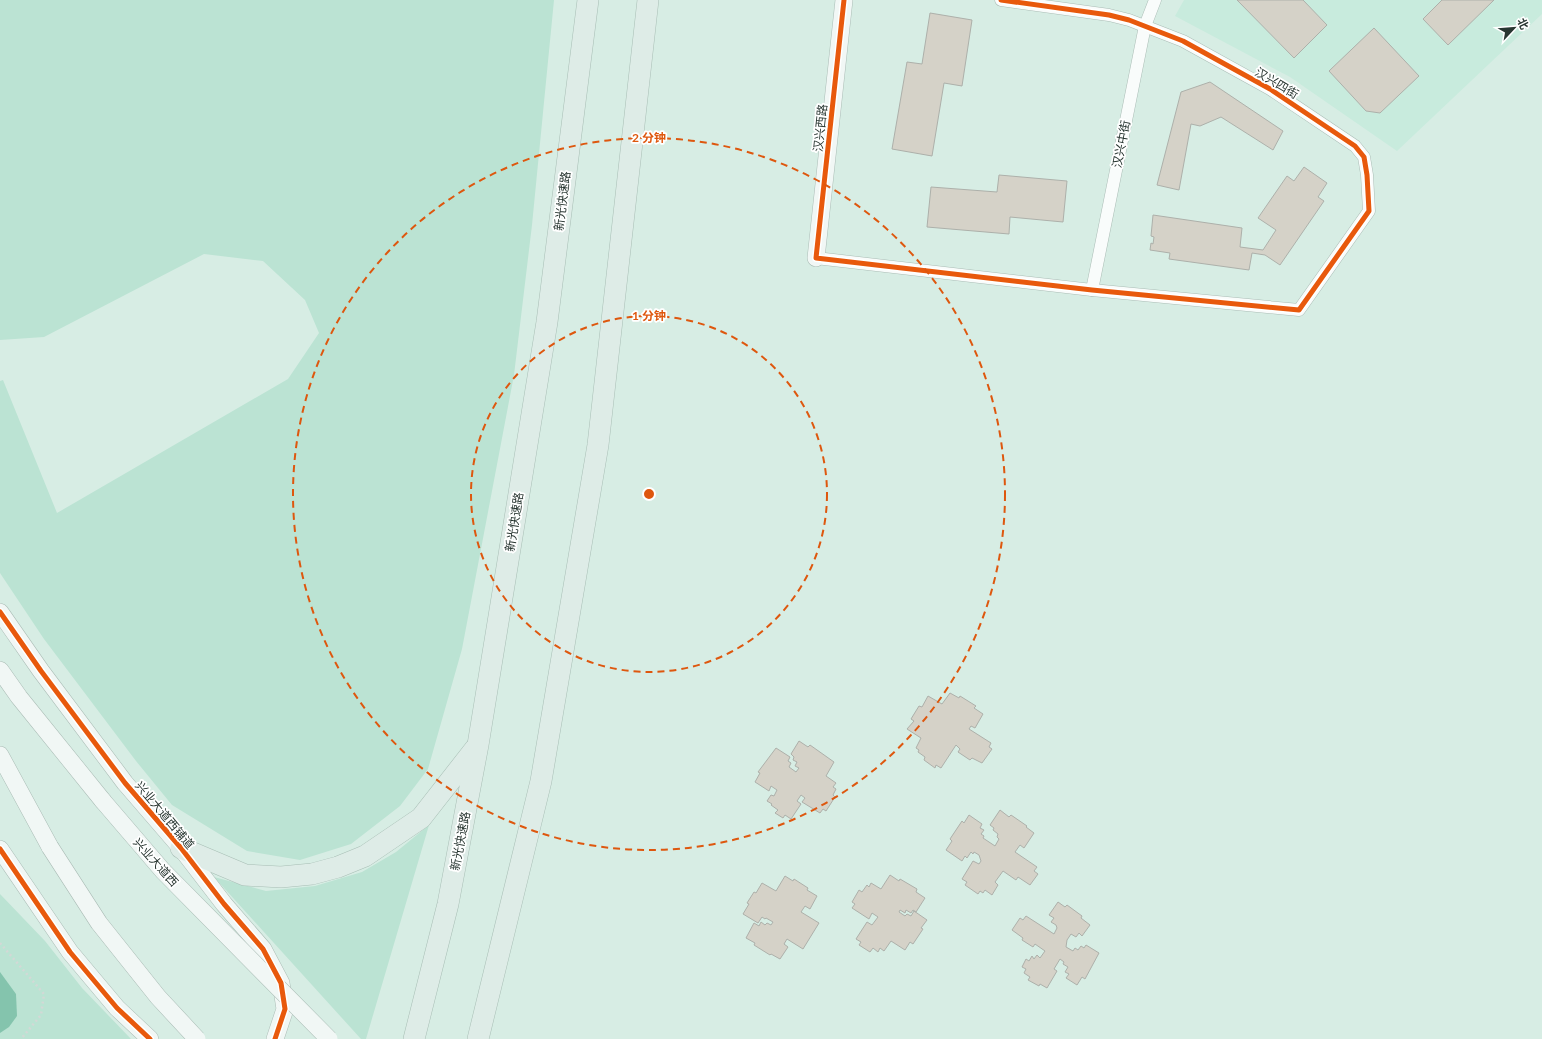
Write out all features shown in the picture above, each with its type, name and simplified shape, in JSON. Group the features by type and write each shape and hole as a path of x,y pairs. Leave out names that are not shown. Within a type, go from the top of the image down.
{"highway":[{"name":"新光快速路","path":"414,1039 448,904 478,745 547,322 588,0"},
{"path":"478,1039 541,781 598,445 648,0"},
{"path":"181,848 245,875 280,877 312,874 338,867 365,856 421,818 478,745"}],"street":[{"name":"汉兴西路","path":"816,258 844,0"},
{"name":"汉兴四街","path":"1001,0 1109,15 1145,26 1183,41 1270,89 1355,146 1364,157 1367,176 1369,211 1298,310 1092,290"},
{"name":"汉兴中街","path":"1092,290 1145,26 1155,0"},
{"path":"816,258 1092,290"},
{"name":"兴业大道西铺道","path":"0,612 46,677 125,783 181,848 224,904 263,949 282,983 286,1009 274,1039"},
{"name":"兴业大道西","path":"0,670 19,697 162,871 329,1039"},
{"path":"0,756 50,847 99,923 158,997 197,1039"},
{"path":"0,849 70,952 117,1008 150,1039"}],"path":[{"path":"0,943 44,994 41,1015 22,1039"}],"shaded area":[{"path":"0,0 554,0 532,225 514,375 462,649 428,769 400,806 351,844 300,860 247,851 172,805 136,761 44,639 0,573 0,381 3,380 57,513 288,379 319,333 305,300 263,261 204,254 44,337 0,340"},
{"path":"1184,0 1542,0 1542,14 1397,151 1290,77 1175,16"},
{"path":"429,825 366,1039 361,1039 214,877 266,891 315,886 362,872 396,852"},
{"path":"0,894 45,941 82,988 131,1039 0,1039"},
{"path":"0,972 16,994 17,1016 9,1027 0,1033"}],"building":[{"path":"1237,0 1303,0 1327,25 1294,58"},
{"path":"1442,0 1494,0 1448,45 1423,19"},
{"path":"930,13 972,20 962,86 944,83 932,156 892,149 907,62 922,64"},
{"path":"1374,28 1419,76 1380,113 1366,111 1329,71"},
{"path":"1210,82 1283,131 1273,150 1221,117 1200,126 1191,124 1179,190 1157,185 1181,92"},
{"path":"1304,167 1327,183 1318,197 1324,201 1280,265 1265,255 1252,253 1249,270 1169,259 1170,253 1150,250 1154,237 1151,236 1153,215 1242,228 1240,247 1263,250 1276,230 1258,218 1287,176 1294,181"},
{"path":"999,175 1067,181 1063,222 1010,217 1009,234 927,227 931,187 997,192"},
{"path":"950,693 959,698 960,696 976,706 974,708 983,714 975,728 971,726 969,729 991,743 989,747 992,749 982,763 972,758 970,760 958,752 960,749 956,745 941,768 936,765 935,768 924,760 925,757 918,752 919,750 916,748 921,738 907,729 914,721 911,719 919,706 922,707 928,696 942,704"},
{"path":"799,741 808,747 810,745 834,762 826,776 836,783 833,787 836,789 833,795 835,797 826,811 823,809 820,813 802,802 805,798 801,795 797,801 801,804 791,819 785,815 783,818 775,813 778,810 767,801 771,795 774,796 777,790 771,786 769,791 755,782 760,773 758,772 776,748 790,757 788,761 791,763 789,767 796,772 799,768 795,766 797,762 793,760 794,757 791,754"},
{"path":"1000,810 1009,817 1011,815 1034,833 1024,848 1020,845 1015,852 1037,867 1034,871 1038,874 1030,885 1018,877 1016,880 1003,871 995,882 998,885 992,895 985,890 983,893 980,891 978,894 965,885 967,882 962,879 973,861 979,864 981,861 979,855 971,852 967,858 965,856 962,861 946,850 952,841 950,839 962,821 964,823 969,815 982,824 980,828 984,830 981,834 984,836 983,838 995,846 999,839 997,837 998,834 990,825"},
{"path":"890,875 917,889 916,892 925,898 916,912 913,910 911,913 906,910 905,913 900,910 899,912 905,916 907,914 911,916 914,911 927,920 913,944 910,942 905,950 891,941 884,951 880,948 878,952 873,948 870,952 859,945 861,942 856,939 867,922 872,925 878,917 872,913 869,919 852,908 855,904 852,902 859,890 862,892 867,885 869,887 871,883 881,889"},
{"path":"785,876 793,881 794,879 817,896 810,909 805,906 801,912 819,923 803,949 787,939 784,944 788,947 780,959 771,954 770,955 746,938 754,923 759,926 761,922 765,925 767,923 771,925 773,922 762,917 758,923 743,914 749,904 747,903 762,883 776,891"},
{"path":"1058,902 1065,907 1067,905 1082,916 1081,918 1090,925 1082,936 1079,933 1076,937 1071,934 1067,940 1066,947 1073,951 1075,948 1078,950 1081,946 1084,948 1086,945 1099,953 1085,979 1082,977 1077,985 1066,978 1069,974 1065,972 1068,967 1063,964 1064,962 1060,959 1054,969 1057,971 1047,988 1040,984 1039,986 1028,980 1030,977 1024,973 1026,969 1022,967 1026,959 1029,961 1032,956 1034,959 1037,955 1040,958 1045,951 1035,944 1033,947 1022,940 1023,938 1012,930 1020,918 1023,920 1026,916 1054,934 1057,928 1056,925 1051,922 1054,918 1049,915"}],"cycle path":[{"path":"844,0 816,258 1092,290 1299,310 1369,211 1367,175 1364,157 1355,146 1270,89 1183,41 1129,20 1109,15 1001,0"},
{"path":"0,612 41,671 125,783 181,848 224,904 263,949 281,983 285,1009 275,1039"},
{"path":"0,849 70,952 117,1008 150,1039"}]}
